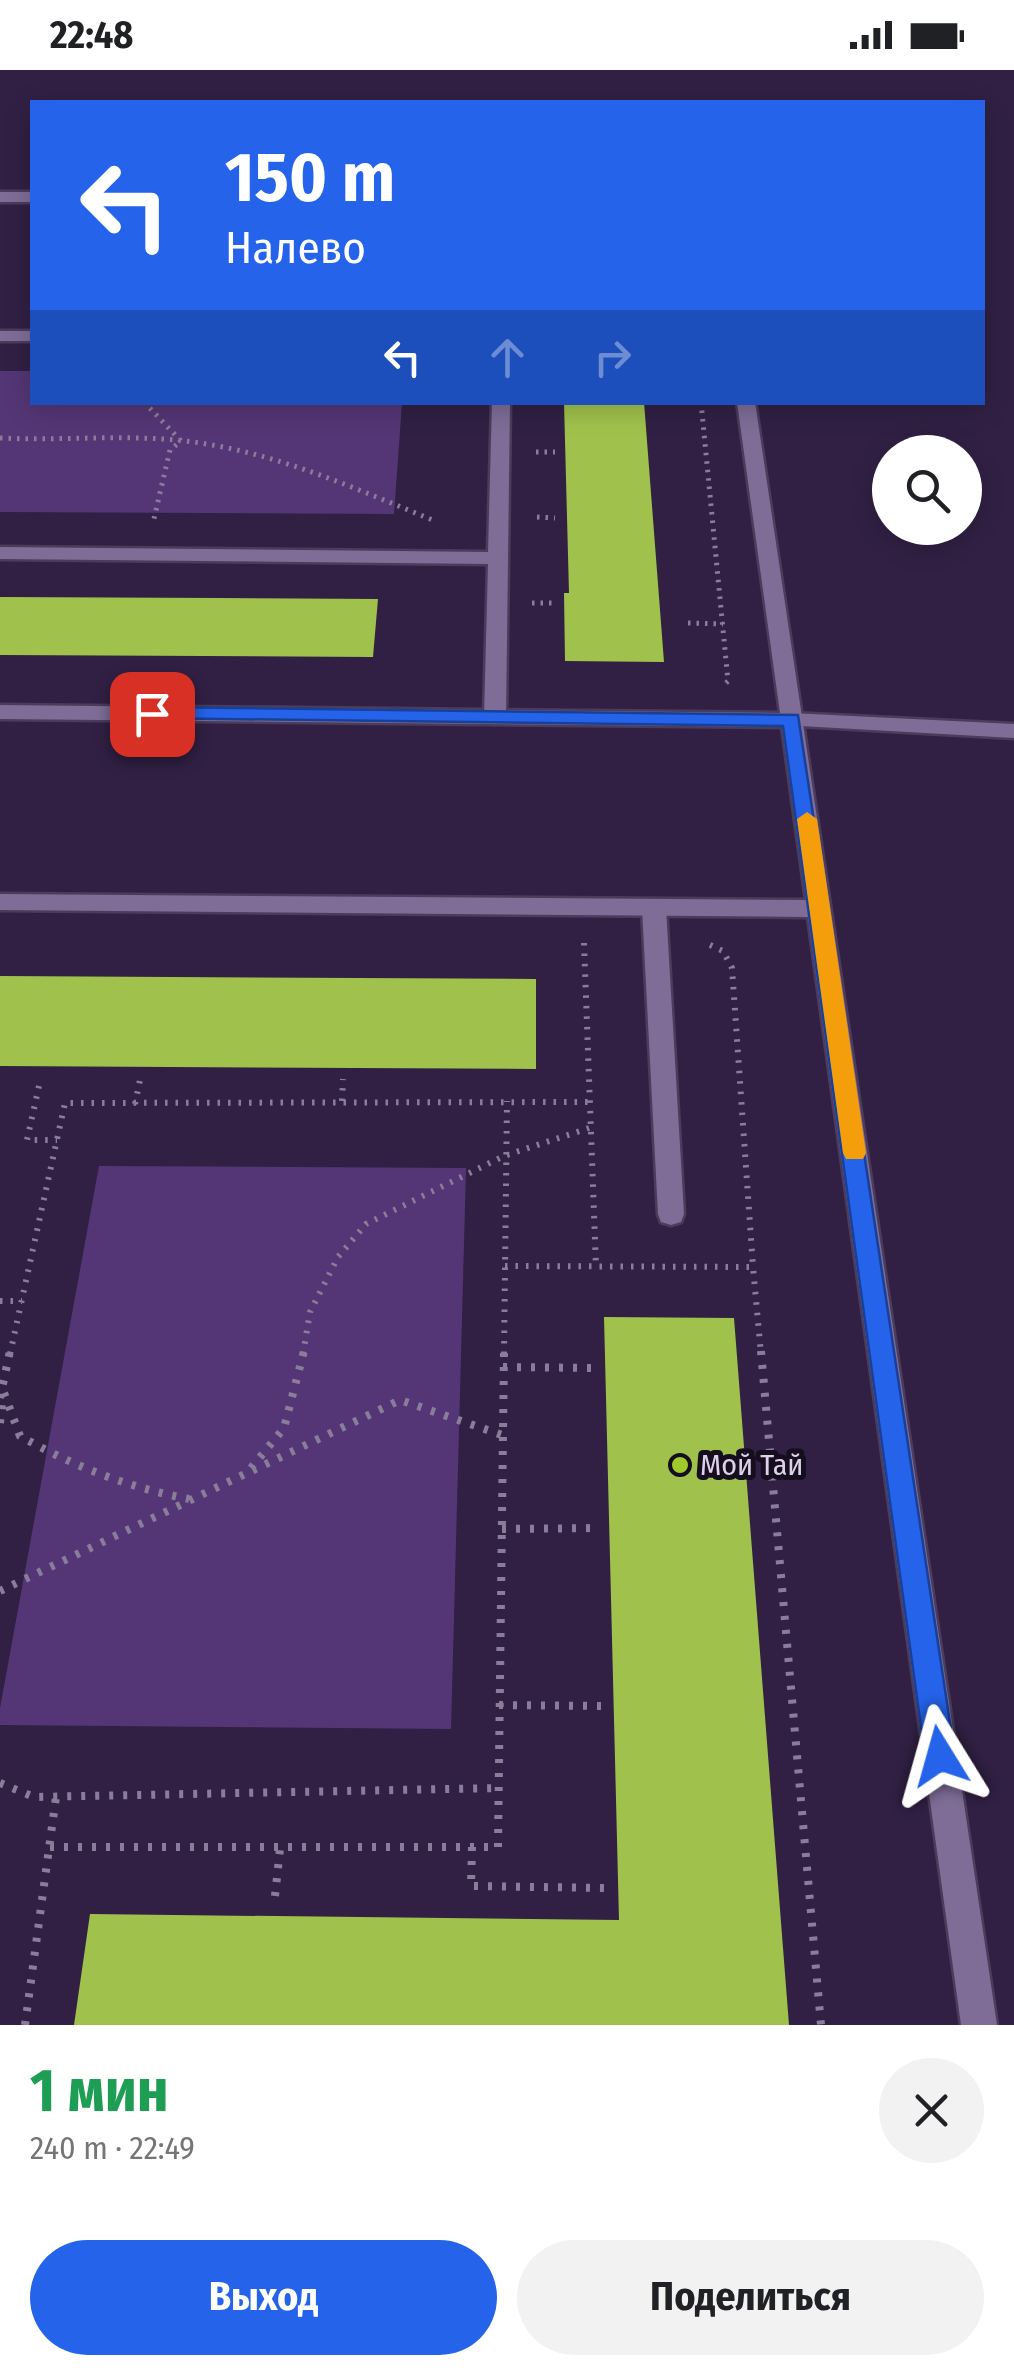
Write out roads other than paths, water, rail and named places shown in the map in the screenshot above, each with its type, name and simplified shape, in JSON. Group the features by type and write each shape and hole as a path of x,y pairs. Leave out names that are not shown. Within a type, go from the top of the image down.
{"street":[{"path":"0,197 30,197"},
{"path":"0,336 30,336"},
{"path":"495,717 501,405"},
{"path":"746,405 979,2025"},
{"path":"0,553 498,558"},
{"path":"0,712 792,720 1014,731"},
{"path":"0,902 820,910"},
{"path":"654,908 671,1214"}],"place":[{"name":"Мой Тай","path":"680,1465"}]}
